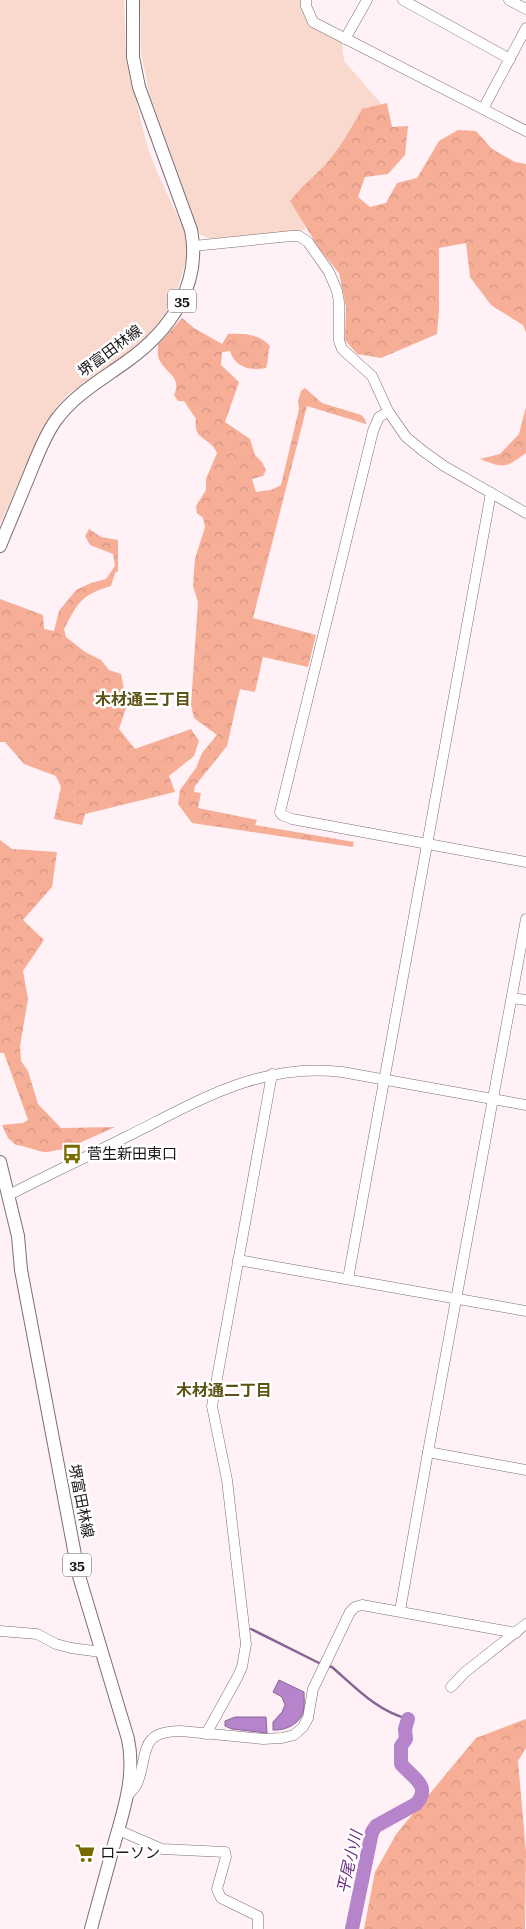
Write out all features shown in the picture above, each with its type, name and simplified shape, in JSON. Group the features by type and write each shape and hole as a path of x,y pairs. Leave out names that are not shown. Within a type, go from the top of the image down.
{"main road":[{"name":"堺富田林線","path":"0,546 45,439 55,420 75,399 134,356 163,330 177,311 187,290 194,246 187,216 150,118 135,72 132,39 132,0"},
{"name":"堺富田林線","path":"0,1162 18,1236 21,1270 75,1559 129,1746 132,1771 91,1929"}],"street":[{"path":"306,0 306,6 313,22 526,131"},
{"path":"345,39 366,0"},
{"path":"403,0 510,59"},
{"path":"509,0 526,9"},
{"path":"483,109 526,28"},
{"path":"194,246 291,236 299,236 305,240 325,266 337,291 342,349 372,376 388,412 399,429 414,444 451,470 526,513"},
{"path":"388,412 380,417 373,431 282,796 280,812 292,820 526,862"},
{"path":"348,1279 491,494"},
{"path":"400,1611 526,919"},
{"path":"512,998 526,1000"},
{"path":"9,1195 212,1095 272,1074 317,1070 342,1072 526,1105"},
{"path":"206,1734 242,1667 246,1644 227,1480 212,1406 272,1074"},
{"path":"238,1260 526,1311"},
{"path":"428,1452 526,1470"},
{"path":"127,1796 136,1784 142,1760 151,1739 159,1733 168,1731 262,1739 294,1735 303,1727 308,1718 314,1689 350,1612 355,1607 362,1605 523,1629"},
{"path":"451,1687 464,1673 523,1629"},
{"path":"0,1631 37,1634 56,1644 101,1652"},
{"path":"118,1830 162,1849 225,1852 226,1856 217,1889 218,1894 222,1898 258,1916 258,1929"}],"shaded area":[{"path":"0,0 124,0 126,58 146,142 156,170 187,236 187,259 177,290 158,328 123,358 68,394 56,408 45,425 0,524"},
{"path":"140,0 301,0 302,6 342,43 344,61 390,114 371,137 302,205 305,230 210,239 199,234 150,95 141,54"},
{"path":"279,1680 304,1692 304,1708 301,1717 291,1726 273,1730 273,1722 282,1712 285,1705 282,1697 273,1692"},
{"path":"235,1717 266,1717 267,1733 232,1729 225,1726 225,1721"}],"green space":[{"path":"387,103 392,127 408,126 405,155 388,174 365,177 358,197 370,207 386,203 397,183 417,178 439,141 458,130 476,131 492,149 515,162 526,164 526,332 523,325 491,305 470,277 466,243 439,248 437,334 381,358 357,354 345,340 346,307 339,273 320,250 290,201 331,158 362,109"},
{"path":"182,318 194,328 222,344 228,334 239,334 251,335 261,339 270,346 266,368 260,369 243,367 235,361 230,351 222,352 221,365 239,382 225,422 250,439 255,455 262,462 266,470 263,476 252,479 256,492 271,490 281,485 299,409 298,401 301,391 305,388 322,403 361,415 365,419 366,424 307,406 253,618 316,635 308,667 263,657 255,692 240,689 227,746 195,786 194,792 201,793 198,808 257,820 255,825 354,842 353,847 192,823 178,804 180,790 196,768 202,753 217,735 194,718 191,705 198,602 193,586 195,559 205,527 203,518 197,513 196,506 206,490 206,479 217,453 197,432 196,419 184,401 178,401 174,395 176,389 175,380 158,355 158,345"},
{"path":"526,407 526,453 513,462 504,465 480,459 500,454 519,434"},
{"path":"89,529 101,537 118,540 118,571 115,573 111,586 92,593 77,606 64,629 66,637 85,652 101,660 109,670 121,674 127,705 119,729 135,749 191,729 199,741 194,756 169,776 175,792 85,814 82,825 54,819 61,787 56,776 24,764 5,742 0,742 0,599 43,615 44,629 54,631 59,611 76,590 106,579 115,566 113,554 90,545 85,536"},
{"path":"0,840 12,849 57,852 52,887 23,920 44,940 23,971 28,999 20,1046 21,1061 28,1071 38,1104 61,1128 115,1127 64,1150 44,1152 16,1145 8,1138 2,1125 23,1123 28,1120 4,1053 0,1053"},
{"path":"526,1719 526,1748 518,1761 526,1852 525,1929 364,1929 375,1872 397,1833 476,1738"}],"waterway":[{"path":"251,1629 321,1664"},
{"path":"326,1666 332,1667 358,1691 377,1705 408,1719"},
{"name":"平尾小川","path":"352,1929 372,1832 376,1826 416,1804 422,1792 419,1782 401,1764 401,1746 406,1739 405,1729 408,1719"}],"place":[{"name":"菅生新田東口","path":"72,1154"},
{"name":"ローソン","path":"85,1853"}],"district":[{"name":"木材通三丁目","path":"143,699"},
{"name":"木材通二丁目","path":"224,1390"}]}
